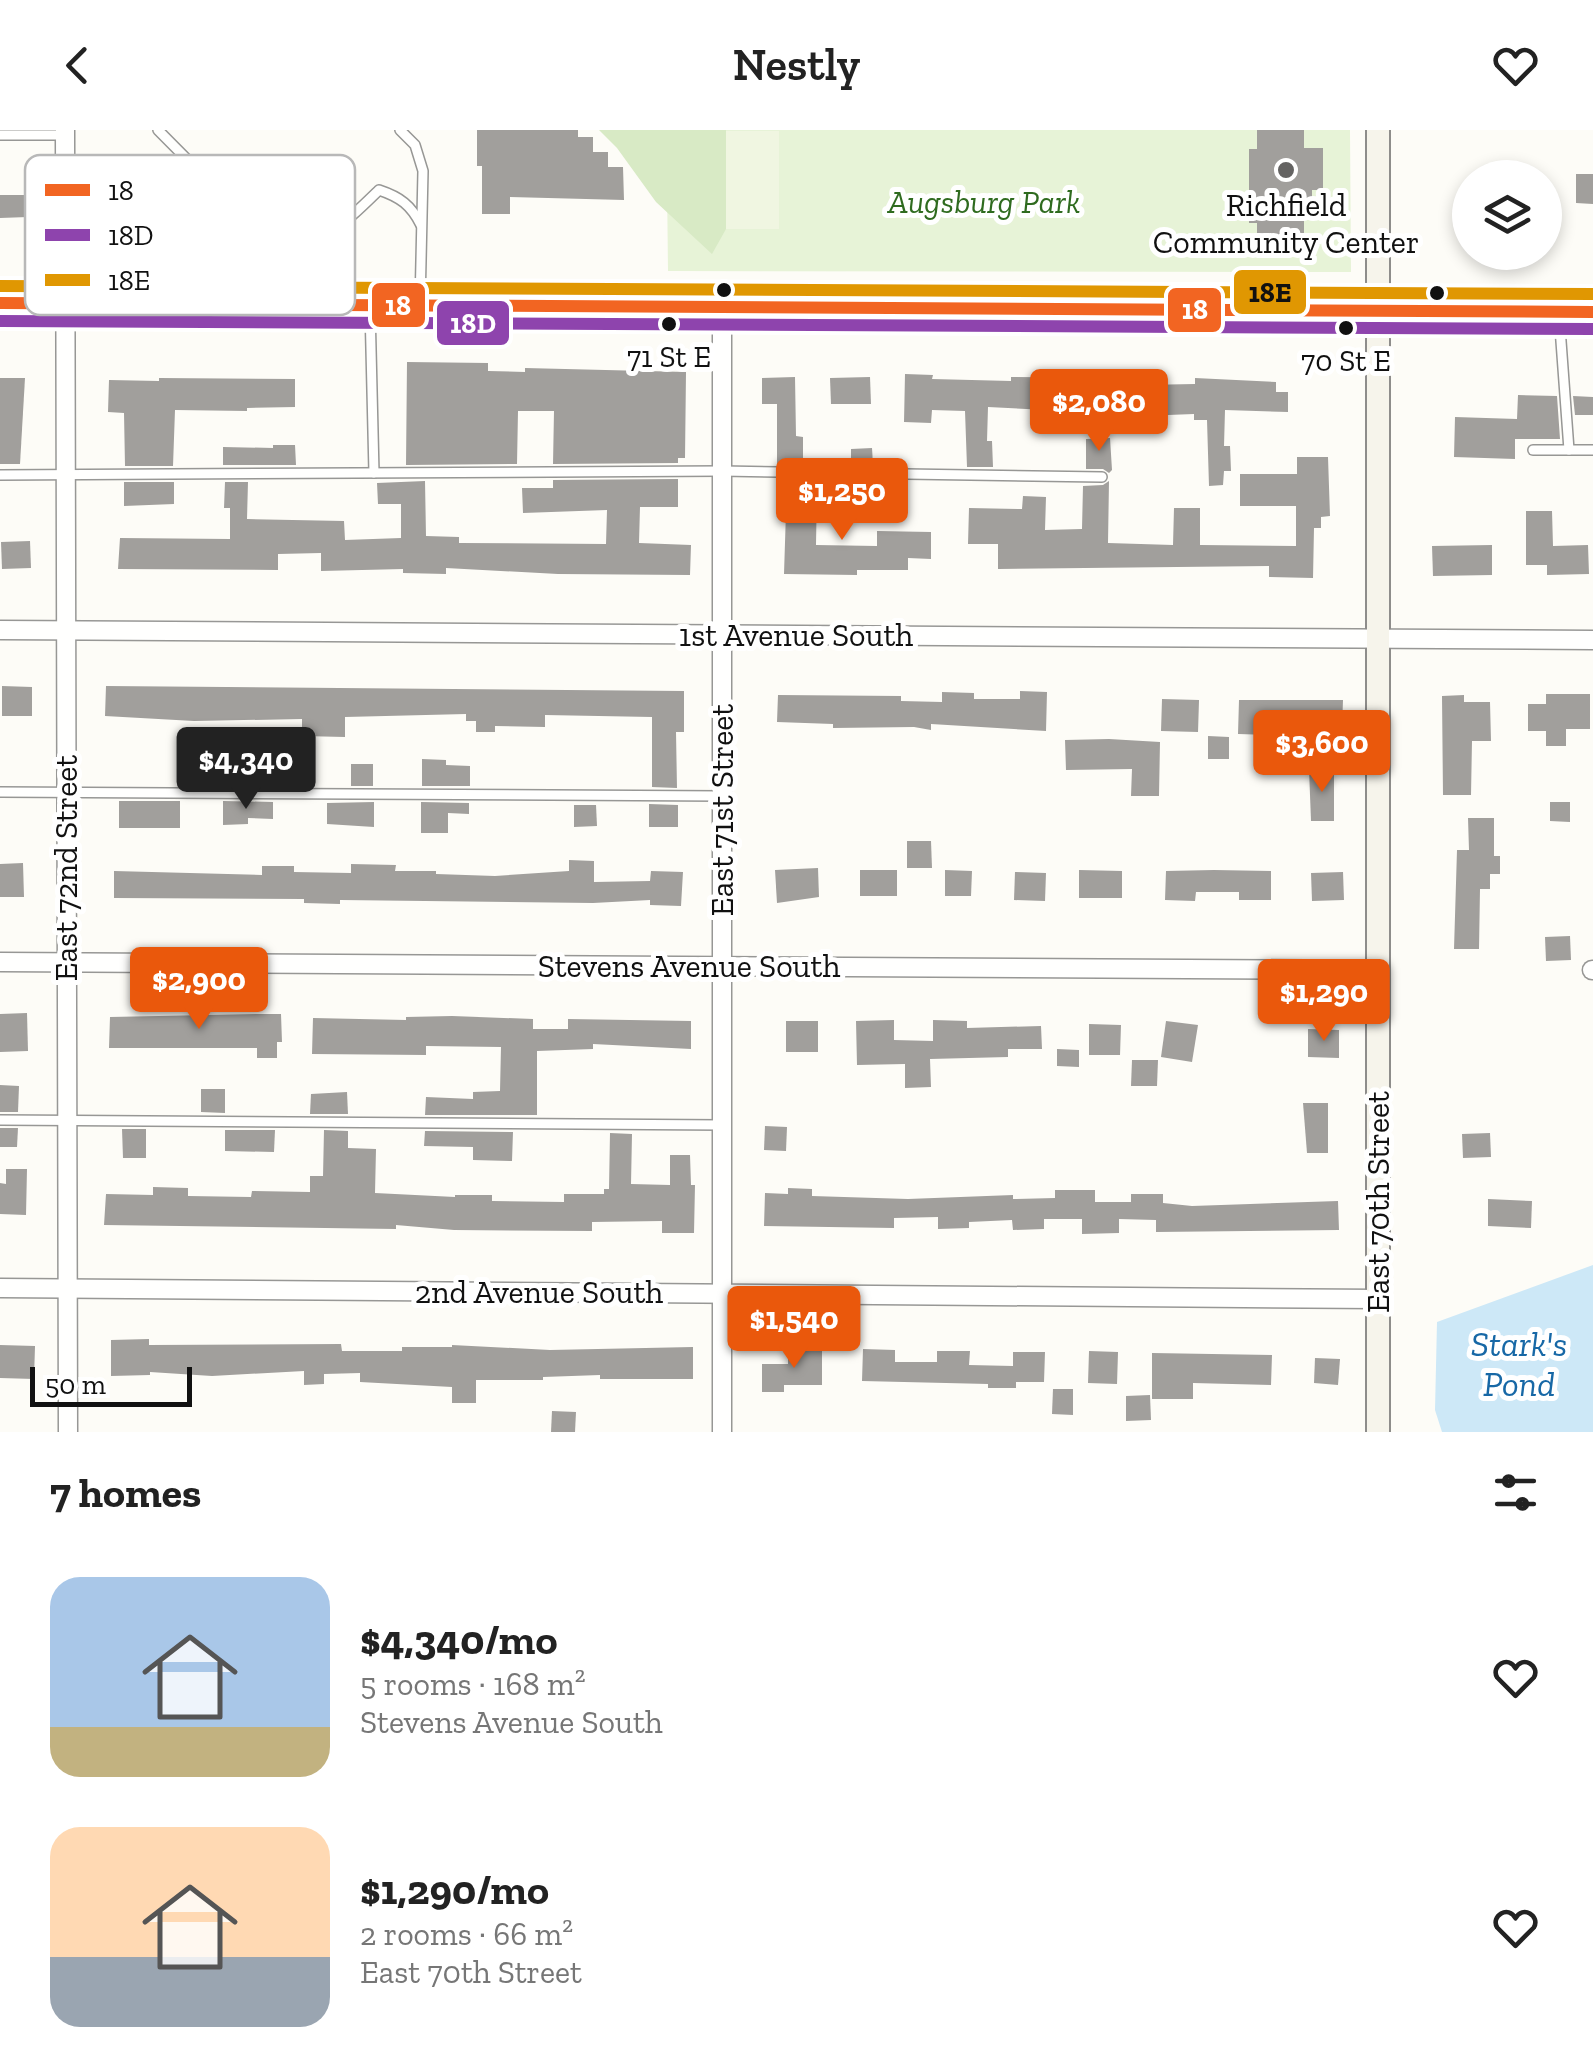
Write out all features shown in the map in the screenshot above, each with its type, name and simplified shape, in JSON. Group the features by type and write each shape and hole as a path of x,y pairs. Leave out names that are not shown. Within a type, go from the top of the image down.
{"main road":[{"name":"East 70th Street","path":"1378,130 1378,1432"},
{"path":"0,303 25,303"},
{"path":"355,305 1593,312"}],"street":[{"name":"East 71st Street","path":"722,307 722,1432"},
{"name":"East 72nd Street","path":"66,315 68,1432"},
{"name":"1st Avenue South","path":"0,630 1593,640"},
{"name":"Stevens Avenue South","path":"0,962 1378,970"},
{"name":"2nd Avenue South","path":"0,1288 1378,1300"}],"lane":[{"path":"158,130 183,155"},
{"path":"400,130 415,145 423,171 420,306"},
{"path":"0,135 66,132"},
{"path":"355,213 379,190 396,195 412,208 422,224"},
{"path":"370,305 374,473"},
{"path":"1558,312 1569,450"},
{"path":"1533,450 1593,450"},
{"path":"0,475 722,471 1102,477"},
{"path":"0,792 722,796"},
{"path":"0,1120 722,1126"}],"green space":[{"path":"599,130 726,130 726,229 712,254 656,202"},
{"name":"Augsburg Park","path":"616,130 1350,130 1351,272 668,271 667,183"},
{"path":"726,131 779,131 779,229 726,229"}],"water":[{"name":"Stark's Pond","path":"1593,1265 1593,1432 1442,1432 1435,1410 1437,1322"}],"building":[{"path":"477,130 578,130 578,137 593,137 593,152 608,152 608,167 623,167 624,200 510,197 510,214 482,214"},
{"name":"Richfield Community Center","path":"1257,130 1304,130 1304,148 1323,148 1323,190 1312,190 1312,198 1304,198 1304,238 1257,238 1257,223 1249,223 1249,149 1257,149"},
{"path":"1576,174 1593,174 1593,204 1576,203"},
{"path":"0,195 25,195 25,217 0,218"},
{"path":"407,362 488,363 488,371 525,372 525,368 686,372 685,458 678,458 678,463 553,464 554,411 518,411 517,464 406,465"},
{"path":"905,374 933,375 932,379 1011,381 1011,377 1109,378 1109,413 988,407 987,441 992,441 993,467 967,467 965,411 932,410 931,423 904,422"},
{"path":"795,377 796,436 803,437 803,464 777,464 777,404 762,404 762,378"},
{"path":"870,377 871,404 831,404 830,378"},
{"path":"0,378 25,378 20,464 0,464"},
{"path":"1195,378 1276,382 1276,392 1288,392 1288,412 1225,410 1224,446 1230,446 1231,471 1224,471 1223,485 1209,486 1207,420 1194,420 1194,414 1142,416 1142,385 1195,384"},
{"path":"295,379 295,407 175,410 173,466 125,466 124,413 108,412 109,380"},
{"path":"1518,395 1557,396 1560,439 1515,439 1515,459 1454,457 1455,417 1517,419"},
{"path":"1573,396 1593,397 1593,415 1575,415"},
{"path":"1110,438 1112,470 1109,473 1086,469 1086,439"},
{"path":"295,445 296,465 223,465 223,447"},
{"path":"872,448 873,465 851,465 851,449"},
{"path":"1297,457 1328,457 1330,516 1321,517 1321,528 1314,528 1313,578 1269,577 1269,566 998,569 998,544 968,544 969,508 1022,509 1023,496 1046,497 1045,530 1082,529 1083,486 1109,481 1108,543 1173,545 1174,508 1200,508 1200,545 1296,546 1296,506 1240,506 1240,474 1297,474"},
{"path":"678,479 678,507 640,507 639,543 691,545 690,575 446,568 446,574 403,573 403,569 321,571 321,553 278,554 278,570 118,569 120,538 230,539 230,508 224,508 225,482 248,482 247,519 344,521 345,540 401,538 401,504 378,504 377,483 425,481 426,536 459,537 459,543 606,544 607,510 523,513 522,488 553,488 553,480"},
{"path":"787,480 803,480 803,488 817,489 816,545 877,546 877,531 931,532 931,559 908,558 908,570 857,570 857,575 784,574"},
{"path":"124,482 174,482 174,504 124,506"},
{"path":"1526,511 1552,511 1553,546 1588,545 1589,574 1547,575 1547,565 1526,565"},
{"path":"30,541 31,568 2,569 1,542"},
{"path":"1492,545 1492,575 1433,576 1432,546"},
{"path":"2,686 32,687 32,716 2,716"},
{"path":"106,686 684,691 684,732 676,732 677,788 652,787 652,717 545,715 545,727 495,726 495,732 476,732 476,721 466,721 466,714 345,717 345,737 302,736 302,719 194,721 105,716"},
{"path":"1020,691 1047,692 1046,731 931,724 931,730 833,728 833,724 777,722 778,695 901,696 901,701 942,702 942,692 974,693 974,699 1020,699"},
{"path":"1546,694 1590,694 1590,729 1566,729 1566,746 1546,746 1546,731 1528,731 1528,704 1546,704"},
{"path":"1464,695 1464,702 1490,702 1491,741 1472,741 1471,795 1443,795 1442,696"},
{"path":"1162,699 1199,700 1198,732 1161,731"},
{"path":"1239,700 1343,700 1342,728 1270,727 1270,735 1238,734"},
{"path":"1208,736 1229,737 1229,759 1208,759"},
{"path":"1065,740 1160,742 1159,796 1131,796 1132,769 1066,770"},
{"path":"422,759 470,766 470,786 422,786"},
{"path":"351,764 373,764 373,786 351,786"},
{"path":"1309,769 1334,769 1334,821 1311,821"},
{"path":"119,801 180,801 180,828 119,828"},
{"path":"223,801 273,802 273,819 248,818 248,824 223,825"},
{"path":"374,802 374,827 327,824 327,803"},
{"path":"421,802 469,803 469,814 448,813 448,833 421,833"},
{"path":"1550,802 1570,802 1570,822 1550,821"},
{"path":"649,804 678,805 678,827 649,827"},
{"path":"574,805 596,805 597,826 574,827"},
{"path":"1468,818 1494,818 1494,856 1500,856 1500,874 1490,874 1490,889 1480,889 1479,949 1454,949 1457,850 1469,850"},
{"path":"907,841 931,841 932,868 907,868"},
{"path":"569,860 594,861 594,882 650,881 651,871 683,872 681,906 650,905 650,900 340,900 340,904 304,903 304,899 114,898 114,871 262,875 262,866 294,866 294,872 351,873 351,864 396,865 395,871 495,876 569,871"},
{"path":"23,863 24,897 0,897 0,864"},
{"path":"818,868 819,897 777,903 775,870"},
{"path":"860,870 897,870 897,896 860,896"},
{"path":"945,870 972,871 971,896 945,896"},
{"path":"1079,870 1122,871 1122,898 1079,898"},
{"path":"1166,871 1271,871 1271,900 1239,900 1239,892 1196,892 1195,901 1165,900"},
{"path":"1015,872 1046,873 1045,901 1014,900"},
{"path":"1343,872 1344,900 1312,901 1311,873"},
{"path":"1570,936 1571,960 1546,961 1545,937"},
{"path":"27,1013 28,1051 0,1052 0,1014"},
{"path":"281,1014 282,1042 277,1042 277,1058 257,1058 257,1048 109,1048 110,1017"},
{"path":"452,1016 533,1019 533,1029 568,1029 568,1019 691,1021 691,1049 593,1044 593,1049 537,1051 537,1115 425,1115 426,1097 473,1099 473,1092 500,1091 501,1047 426,1046 426,1055 312,1054 313,1018 406,1020"},
{"path":"894,1020 894,1040 933,1041 933,1020 967,1021 967,1028 1041,1026 1042,1049 1008,1049 1008,1057 930,1059 931,1087 905,1088 905,1064 857,1065 856,1021"},
{"path":"786,1021 818,1021 818,1052 786,1052"},
{"path":"1166,1021 1198,1025 1192,1062 1161,1057"},
{"path":"1089,1024 1121,1025 1120,1055 1089,1055"},
{"path":"1308,1029 1339,1030 1339,1058 1308,1057"},
{"path":"1057,1049 1079,1050 1079,1067 1057,1066"},
{"path":"1132,1060 1158,1060 1157,1086 1131,1086"},
{"path":"0,1085 19,1086 18,1112 0,1112"},
{"path":"201,1089 225,1089 225,1113 201,1112"},
{"path":"347,1092 348,1114 310,1114 311,1094"},
{"path":"1303,1103 1328,1103 1328,1153 1307,1153"},
{"path":"765,1126 787,1127 786,1151 764,1150"},
{"path":"0,1128 18,1128 17,1147 0,1147"},
{"path":"122,1129 146,1129 146,1158 123,1158"},
{"path":"225,1130 275,1130 274,1152 225,1151"},
{"path":"324,1130 348,1131 348,1148 376,1149 375,1193 492,1195 492,1201 564,1202 564,1194 604,1194 604,1189 609,1189 610,1133 632,1134 631,1184 670,1185 670,1155 690,1155 691,1185 695,1185 694,1233 662,1233 662,1221 592,1222 592,1231 454,1230 396,1225 396,1229 104,1225 106,1194 153,1195 153,1187 188,1188 188,1196 251,1197 252,1191 310,1192 310,1176 323,1176"},
{"path":"425,1131 513,1132 512,1161 473,1160 473,1147 424,1146"},
{"path":"1490,1133 1491,1157 1463,1158 1462,1134"},
{"path":"6,1169 27,1169 26,1215 0,1214 0,1183 6,1184"},
{"path":"788,1188 812,1189 812,1196 908,1199 1013,1195 1013,1199 1055,1198 1055,1190 1095,1190 1095,1202 1131,1202 1131,1194 1163,1194 1163,1203 1192,1206 1338,1201 1339,1230 1156,1232 1156,1220 1119,1219 1119,1233 1082,1234 1082,1219 1044,1219 1044,1229 1013,1230 1012,1220 969,1222 969,1228 938,1229 938,1217 894,1218 894,1228 764,1226 765,1193 788,1194"},
{"path":"1488,1199 1532,1201 1531,1228 1488,1226"},
{"path":"149,1339 149,1345 341,1344 342,1351 402,1351 402,1347 452,1345 550,1350 693,1347 693,1379 600,1379 600,1375 476,1380 476,1403 452,1403 452,1387 360,1382 360,1373 324,1374 324,1384 304,1385 304,1371 111,1376 111,1340"},
{"path":"0,1345 35,1346 34,1379 0,1378"},
{"path":"863,1349 895,1350 895,1362 937,1362 937,1351 970,1351 969,1365 1013,1366 1013,1352 1045,1352 1044,1382 988,1388 988,1384 862,1381"},
{"path":"788,1350 822,1350 822,1385 784,1385 784,1392 762,1392 762,1364 788,1364"},
{"path":"1089,1351 1118,1352 1117,1384 1088,1383"},
{"path":"1152,1353 1272,1355 1271,1385 1193,1383 1193,1399 1152,1399"},
{"path":"1315,1358 1340,1359 1338,1385 1314,1383"},
{"path":"1053,1389 1073,1389 1073,1415 1052,1414"},
{"path":"1150,1395 1151,1420 1126,1421 1126,1396"},
{"path":"552,1411 576,1412 575,1432 551,1432"}],"transit line":[{"name":"18E","path":"0,286 25,286"},
{"name":"18E","path":"355,288 1593,294"},
{"name":"18","path":"0,303 25,303"},
{"name":"18","path":"355,305 1593,312"},
{"name":"18D","path":"0,321 1593,329"}],"place":[{"name":"Richfield Community Center","path":"1286,170"},
{"name":"71 St E","path":"669,324"},
{"name":"70 St E","path":"1346,328"}]}
